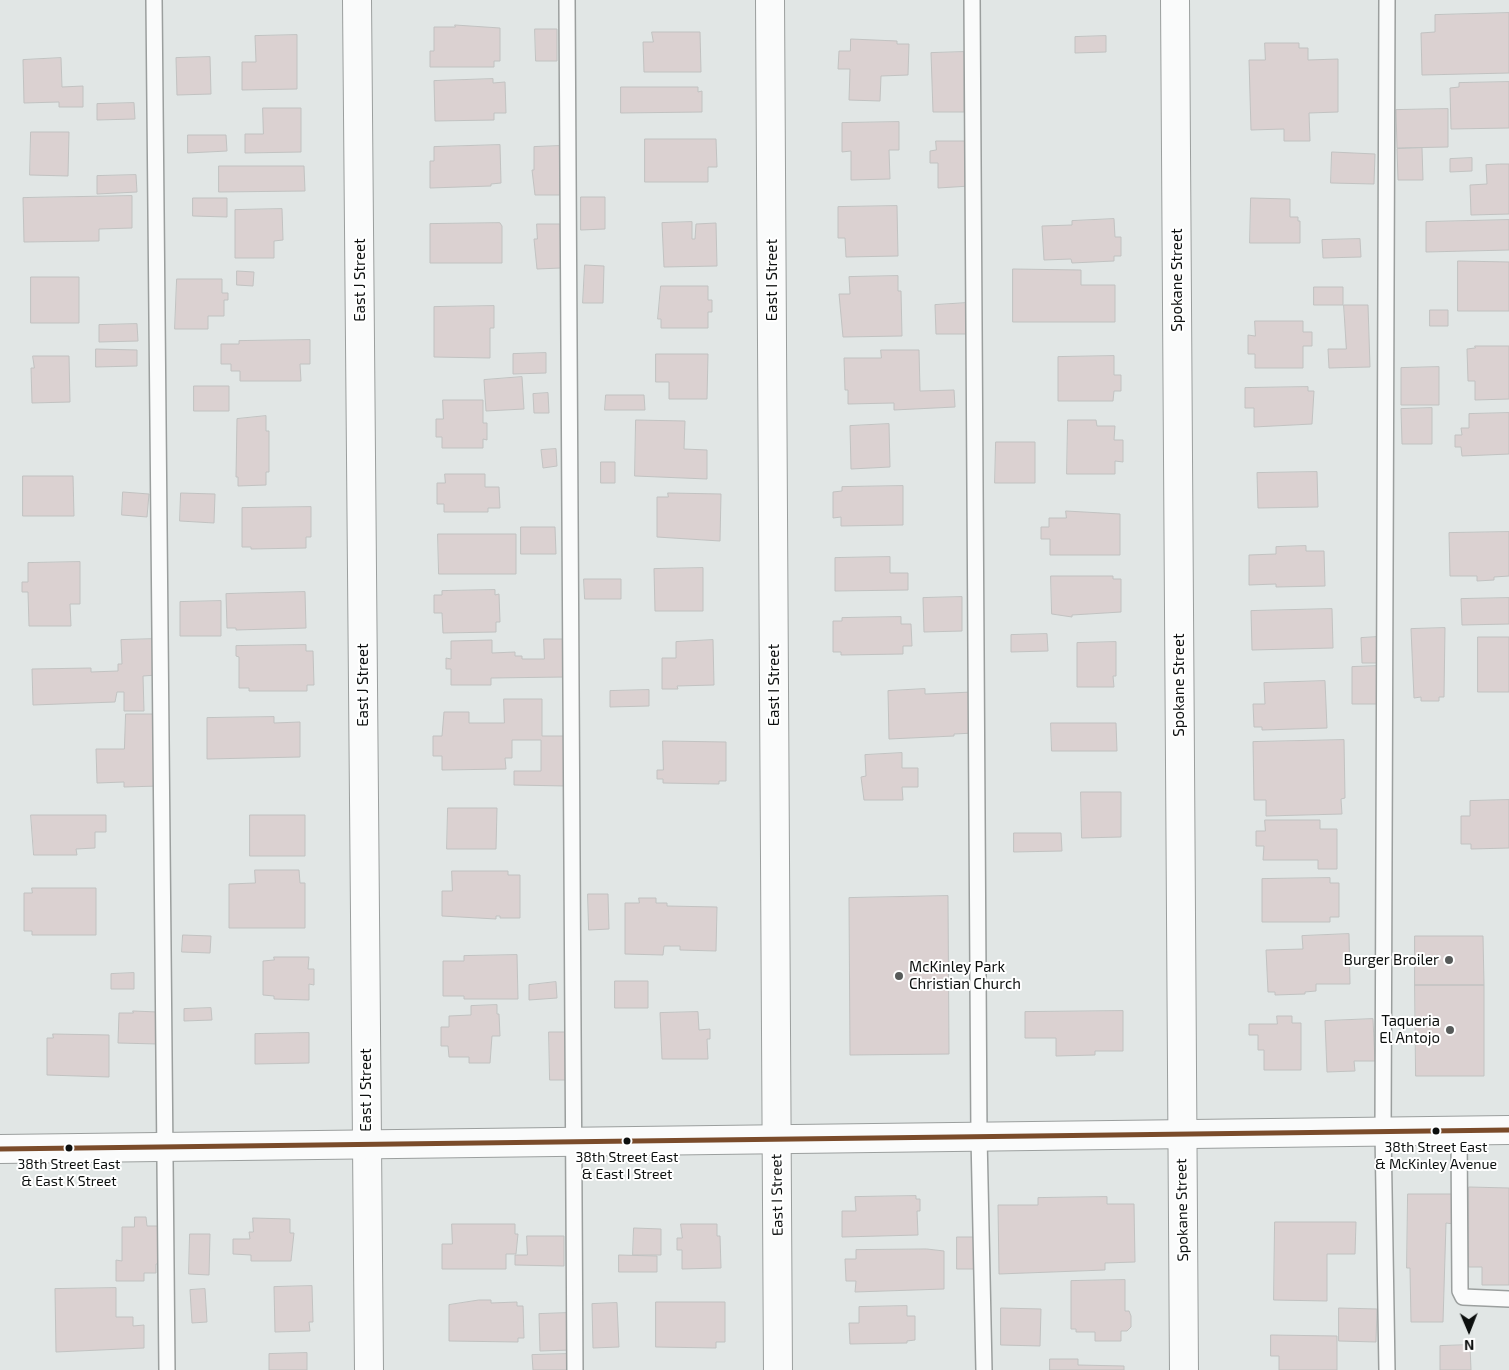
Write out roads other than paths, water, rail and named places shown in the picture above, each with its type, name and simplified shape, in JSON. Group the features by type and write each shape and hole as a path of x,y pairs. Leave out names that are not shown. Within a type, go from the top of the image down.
{"street":[{"name":"East J Street","path":"357,0 369,1370"},
{"name":"East I Street","path":"770,0 778,1370"},
{"name":"Spokane Street","path":"1175,0 1184,1370"},
{"path":"0,1149 1509,1130"}],"lane":[{"path":"154,0 168,1370"},
{"path":"567,0 574,1370"},
{"path":"972,0 979,1136 984,1370"},
{"path":"1387,0 1383,1131 1388,1370"},
{"path":"1459,1130 1460,1291 1463,1297 1472,1299 1509,1299"}],"place":[{"name":"Burger Broiler","path":"1449,960"},
{"name":"McKinley Park Christian Church","path":"899,976"},
{"name":"Taqueria El Antojo","path":"1450,1030"},
{"name":"38th Street East & McKinley Avenue","path":"1436,1131"},
{"name":"38th Street East & East I Street","path":"627,1141"},
{"name":"38th Street East & East K Street","path":"69,1148"}]}
